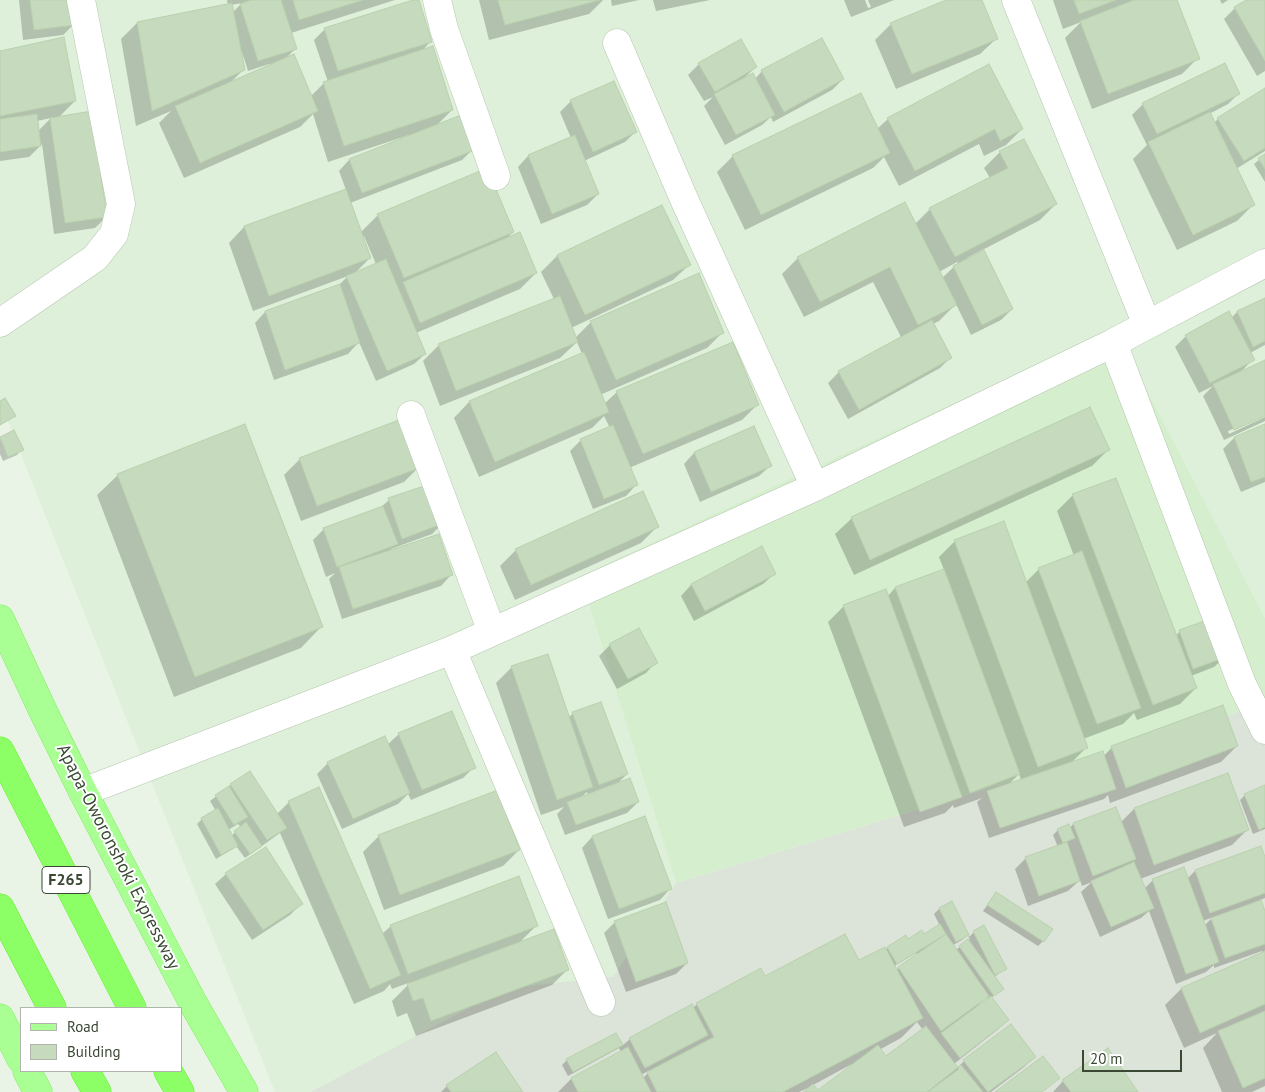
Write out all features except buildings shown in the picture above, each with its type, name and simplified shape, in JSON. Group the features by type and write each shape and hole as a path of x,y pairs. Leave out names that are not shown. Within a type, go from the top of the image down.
{"highway":[{"name":"F265","path":"0,751 131,1007"},
{"path":"0,908 51,1007"},
{"path":"86,1072 97,1092"},
{"path":"169,1072 180,1092"}],"main road":[{"name":"Apapa-Oworonshoki Expressway","path":"0,619 83,792 193,1003 244,1092"},
{"path":"0,1018 20,1057"},
{"path":"28,1072 38,1092"}],"street":[{"path":"0,323 95,258 114,234 121,204 81,0"},
{"path":"437,0 444,29 496,176"},
{"path":"1016,0 1147,325"},
{"path":"617,43 684,199 815,487"},
{"path":"83,792 452,650 815,487 1113,343 1265,263"},
{"path":"1113,343 1242,684 1265,730"},
{"path":"411,415 492,632"},
{"path":"452,650 601,1002"}],"shaded area":[{"path":"0,0 1265,0 1265,618 1115,328 580,576 676,883 602,1010 323,1092 275,1092 0,402"},
{"path":"1115,328 1265,618 1265,704 676,883 580,576"},
{"path":"1265,704 1265,1092 311,1092 506,988 613,977 676,883"}]}
